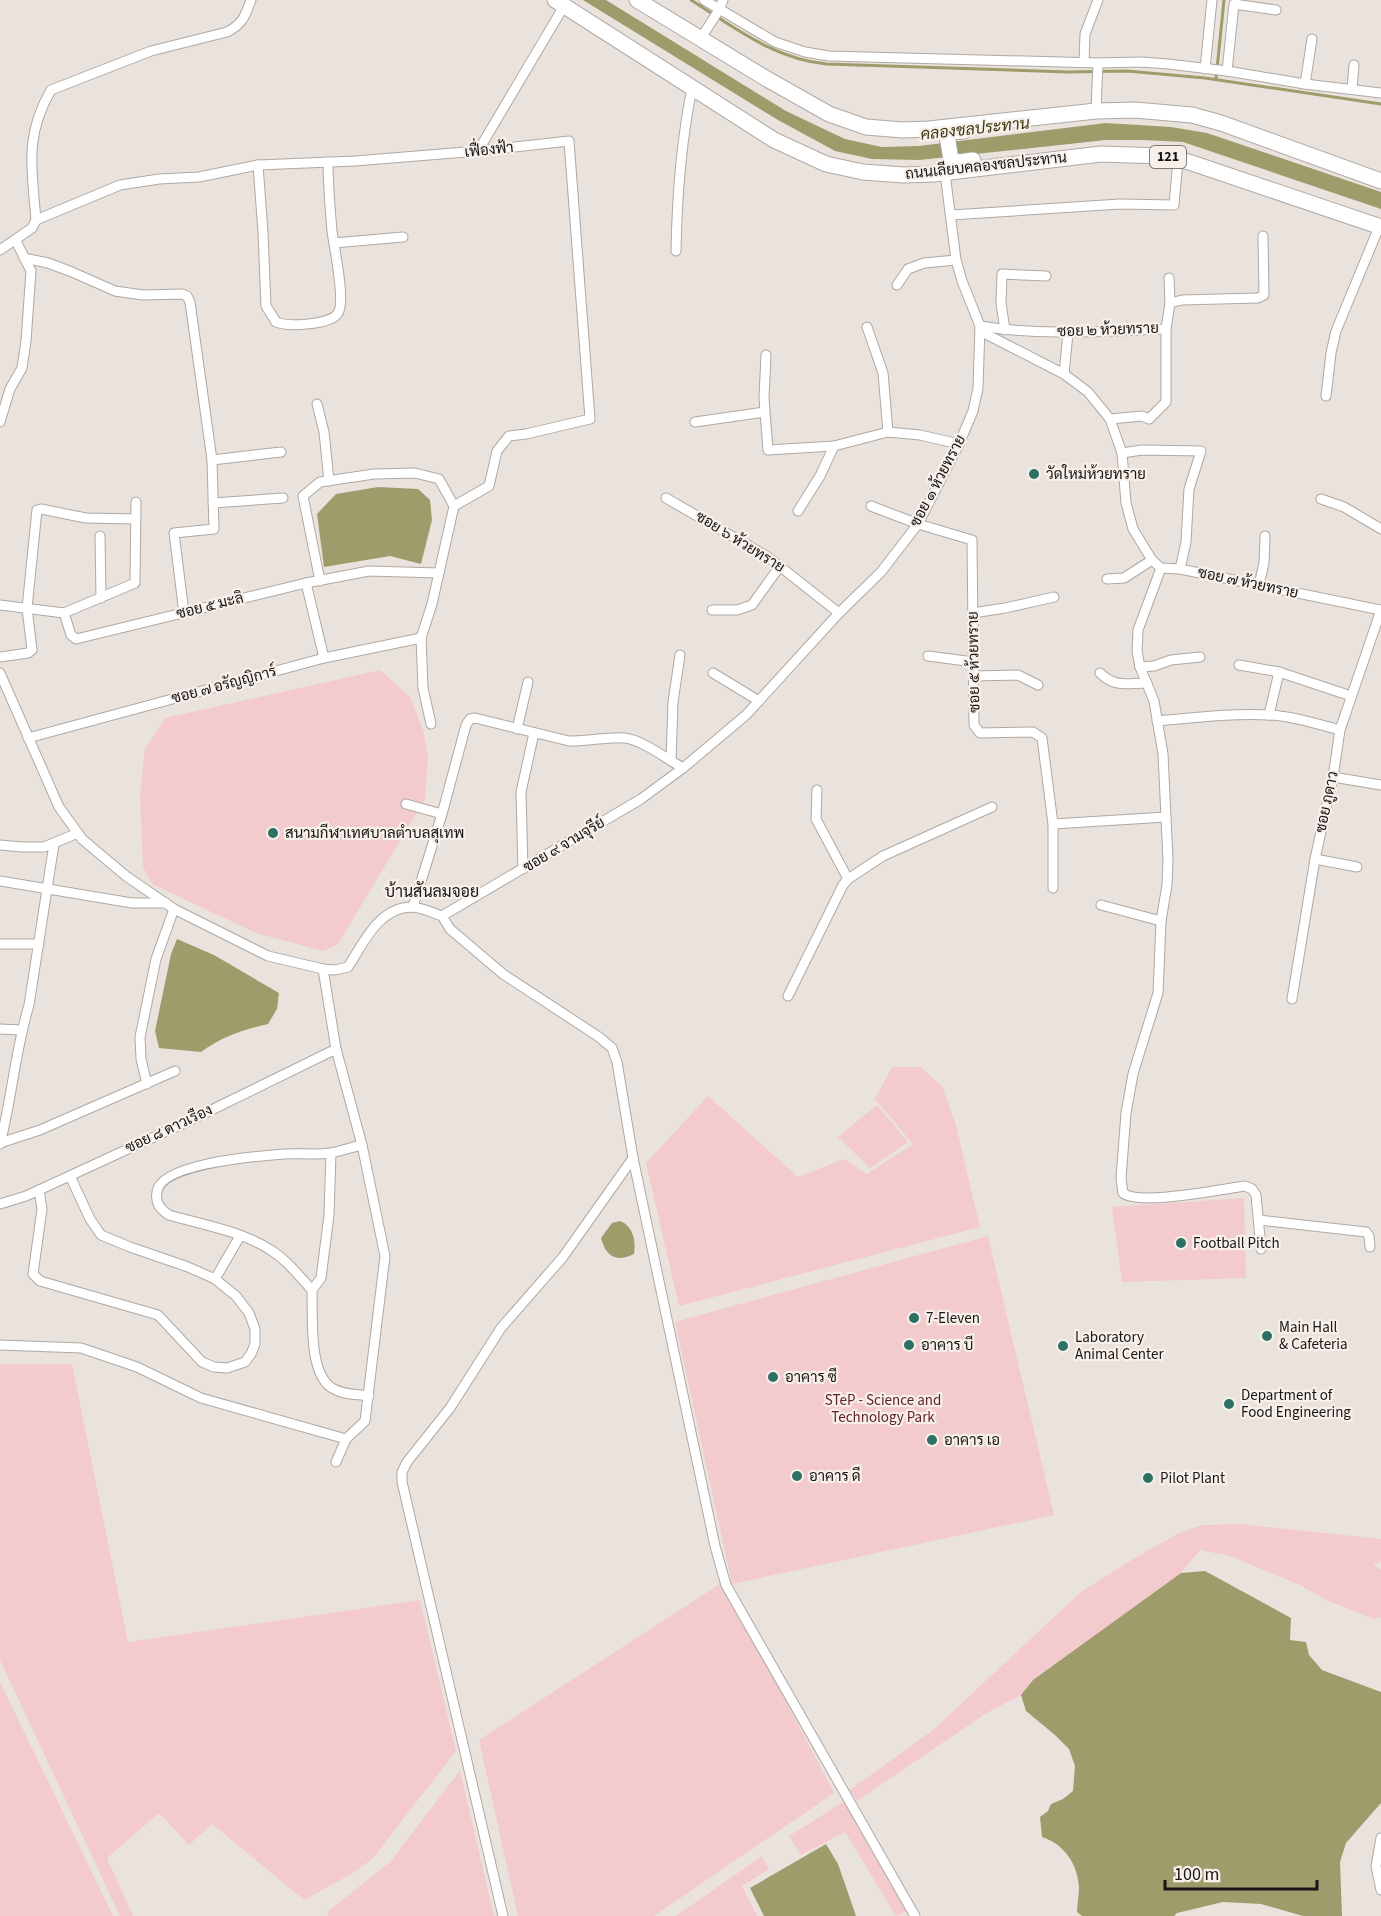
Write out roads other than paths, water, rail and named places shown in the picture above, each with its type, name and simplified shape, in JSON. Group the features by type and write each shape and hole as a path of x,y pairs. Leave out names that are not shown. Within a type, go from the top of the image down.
{"main road":[{"path":"637,0 804,101 838,118 885,136 943,137 951,132 1096,111 1135,110 1191,115 1221,123 1381,181"},
{"name":"ถนนเลียบคลองชลประทาน","path":"559,3 774,140 826,164 863,172 904,176 946,165 1041,161 1101,154 1144,155 1178,160 1380,227"},
{"path":"866,127 903,130 929,129 1041,118"},
{"path":"943,137 946,165"}],"street":[{"path":"0,250 32,228 36,220 30,154 38,116 51,90 151,51 227,32 237,27 243,20 251,0"},
{"path":"704,0 775,42 805,52 829,56 1084,62 1098,66 1141,62 1224,70 1305,84 1381,93"},
{"path":"1084,62 1085,34 1098,0"},
{"path":"1205,69 1212,0"},
{"path":"478,151 559,3"},
{"path":"1224,70 1234,4 1276,10"},
{"path":"701,38 720,8"},
{"path":"1305,84 1312,39"},
{"path":"1352,89 1354,65"},
{"path":"1096,111 1098,66"},
{"path":"676,251 684,135 692,88"},
{"name":"เฟื่องฟ้า","path":"36,220 120,185 159,179 199,177 258,165 478,151 569,141 590,419 508,436 497,451 489,486 454,506"},
{"path":"951,215 1120,204 1174,205 1178,160"},
{"path":"258,165 266,306 276,322 291,325 330,319 337,314 340,305 328,162"},
{"name":"ซอย ๑ ห้วยทราย","path":"683,768 746,715 839,613 881,572 918,524 959,444 973,411 978,388 980,328 956,260 946,165"},
{"path":"1326,396 1336,331 1380,227"},
{"name":"ซอย ๒ ห้วยทราย","path":"980,328 1068,333 1166,328 1170,303 1182,300 1258,298 1264,295 1263,236"},
{"path":"334,243 403,237"},
{"path":"0,422 10,389 22,368 26,341 31,271 16,241"},
{"path":"24,258 48,263 116,291 143,295 182,294 187,296 190,303 212,460 214,529 174,533 184,613"},
{"path":"897,285 908,268 924,263 956,260"},
{"path":"1005,330 1001,303 1002,274 1046,276"},
{"path":"1169,278 1170,303"},
{"path":"867,327 883,373 888,432"},
{"path":"980,328 1064,374 1088,392 1110,419 1122,453 1126,503 1133,529 1152,560 1161,568 1138,630 1137,651 1140,668 1154,701 1163,754 1167,885 1161,921 1158,993 1133,1074 1125,1113 1121,1178 1123,1193 1130,1197 1157,1197 1245,1186 1252,1189 1256,1195 1261,1249"},
{"path":"1110,419 1142,416 1149,419 1166,402 1166,328"},
{"path":"1064,374 1068,333"},
{"path":"766,355 764,397 768,450 834,446 888,432 920,435 959,444"},
{"path":"317,404 324,432 329,481"},
{"path":"694,422 765,412"},
{"path":"798,511 820,476 834,446"},
{"path":"1122,453 1142,450 1202,451 1189,489 1186,542 1180,569"},
{"path":"212,460 281,452"},
{"path":"320,581 303,496 320,482 374,474 416,473 440,479 454,506 432,604 421,638 423,688 431,724"},
{"path":"213,503 283,498"},
{"name":"ซอย ๖ ห้วยทราย","path":"666,498 768,557 839,613"},
{"path":"1321,499 1344,507 1381,530"},
{"path":"0,605 64,613 135,583 136,502"},
{"path":"871,506 918,524"},
{"path":"0,657 32,652 27,608 37,510 41,508 86,518 136,519"},
{"name":"ซอย ๕ ห้วยทราย","path":"918,524 972,540 974,724 980,733 1033,732 1041,738 1053,824 1053,888"},
{"path":"100,536 101,598"},
{"path":"1259,585 1264,563 1265,536"},
{"path":"1107,579 1124,578 1152,560"},
{"path":"712,610 737,610 752,605 780,566"},
{"name":"ซอย ๗ ห้วยทราย","path":"1161,568 1180,569 1381,610"},
{"name":"ซอย ๕ มะลิ","path":"64,613 71,635 76,639 306,583 369,571 439,573"},
{"path":"306,583 324,658"},
{"path":"973,613 1054,597"},
{"name":"ซอย ภูดาว","path":"1292,999 1315,859 1333,777 1340,730 1381,610"},
{"name":"ซอย ๗ อรัญญิการ์","path":"28,738 324,658 421,638"},
{"path":"671,761 673,702 680,655"},
{"path":"928,656 974,662"},
{"path":"1140,668 1172,660 1200,657"},
{"path":"1239,665 1279,672 1351,696"},
{"path":"1269,715 1279,672"},
{"path":"713,673 759,701"},
{"path":"1100,673 1108,681 1114,683 1148,683"},
{"path":"0,674 4,693 28,738 59,807 78,833 126,876 174,909 268,956 335,970 348,967 370,931 382,919 413,907 442,916 450,929 503,974 612,1048 617,1062 633,1158 715,1546 726,1585 915,1916"},
{"path":"974,676 1018,675 1038,685"},
{"path":"518,729 528,682"},
{"path":"1157,721 1269,715 1293,718 1340,730"},
{"path":"413,907 442,814 466,725 470,719 475,718 569,741 584,742 623,738 634,740 683,768"},
{"path":"524,869 521,792 534,733"},
{"name":"ซอย ๙ จามจุรีย์","path":"442,916 641,799 683,768"},
{"path":"1333,777 1381,785"},
{"path":"817,790 816,819 848,879"},
{"path":"406,804 442,814"},
{"path":"788,996 848,879 883,856 992,807"},
{"path":"1053,824 1166,817"},
{"path":"0,845 44,847 78,833"},
{"path":"0,1144 10,1101 15,1058 29,1005 54,844"},
{"path":"1315,859 1357,867"},
{"path":"0,881 132,903 166,903"},
{"path":"1101,905 1161,921"},
{"path":"147,1084 141,1059 140,1036 156,959 174,909"},
{"path":"0,944 39,944"},
{"path":"323,969 336,1049 362,1145 385,1256 365,1421 346,1439 336,1462"},
{"path":"0,1029 21,1030"},
{"name":"ซอย ๘ ดาวเรือง","path":"0,1204 26,1196 70,1176 336,1049"},
{"path":"0,1144 40,1130 175,1071"},
{"path":"0,1101 10,1101"},
{"path":"362,1145 331,1153 285,1154 234,1159 185,1170 162,1182 157,1189 156,1199 160,1209 168,1215 240,1236 270,1249 285,1260 312,1290 317,1366 324,1378 330,1387 344,1393 369,1396"},
{"path":"312,1290 321,1278 329,1215 331,1153"},
{"path":"503,1916 402,1482 402,1472 407,1462 450,1408 501,1328 563,1257 633,1158"},
{"path":"39,1190 42,1209 33,1274 40,1281 158,1315 202,1362 214,1367 227,1368 245,1362 255,1344 255,1329 249,1313 236,1296 215,1279 101,1235 90,1219 70,1176"},
{"path":"1259,1220 1366,1232 1370,1246"},
{"path":"215,1279 240,1236"},
{"path":"0,1345 81,1348 137,1367 201,1398 346,1439"},
{"path":"1381,1838 1376,1866 1381,1890"}],"waterway":[{"path":"691,0 772,49 808,61 827,64 1068,72 1127,71 1205,78 1381,104"},
{"path":"1216,79 1224,0"}],"place":[{"name":"วัดใหม่ห้วยทราย","path":"1034,474"},
{"name":"สนามกีฬาเทศบาลตำบลสุเทพ","path":"273,833"},
{"name":"Football Pitch","path":"1181,1243"},
{"name":"7-Eleven","path":"914,1318"},
{"name":"Main Hall & Cafeteria","path":"1267,1336"},
{"name":"อาคาร บี","path":"909,1345"},
{"name":"Laboratory Animal Center","path":"1063,1346"},
{"name":"อาคาร ซี","path":"773,1377"},
{"name":"Department of Food Engineering","path":"1229,1404"},
{"name":"อาคาร เอ","path":"932,1440"},
{"name":"อาคาร ดี","path":"797,1476"},
{"name":"Pilot Plant","path":"1148,1478"}],"district":[{"name":"บ้านสันลมจอย","path":"432,892"}],"water label":[{"name":"คลองชลประทาน","path":"975,129"}],"park label":[{"name":"STeP - Science and Technology Park","path":"883,1408"}]}
